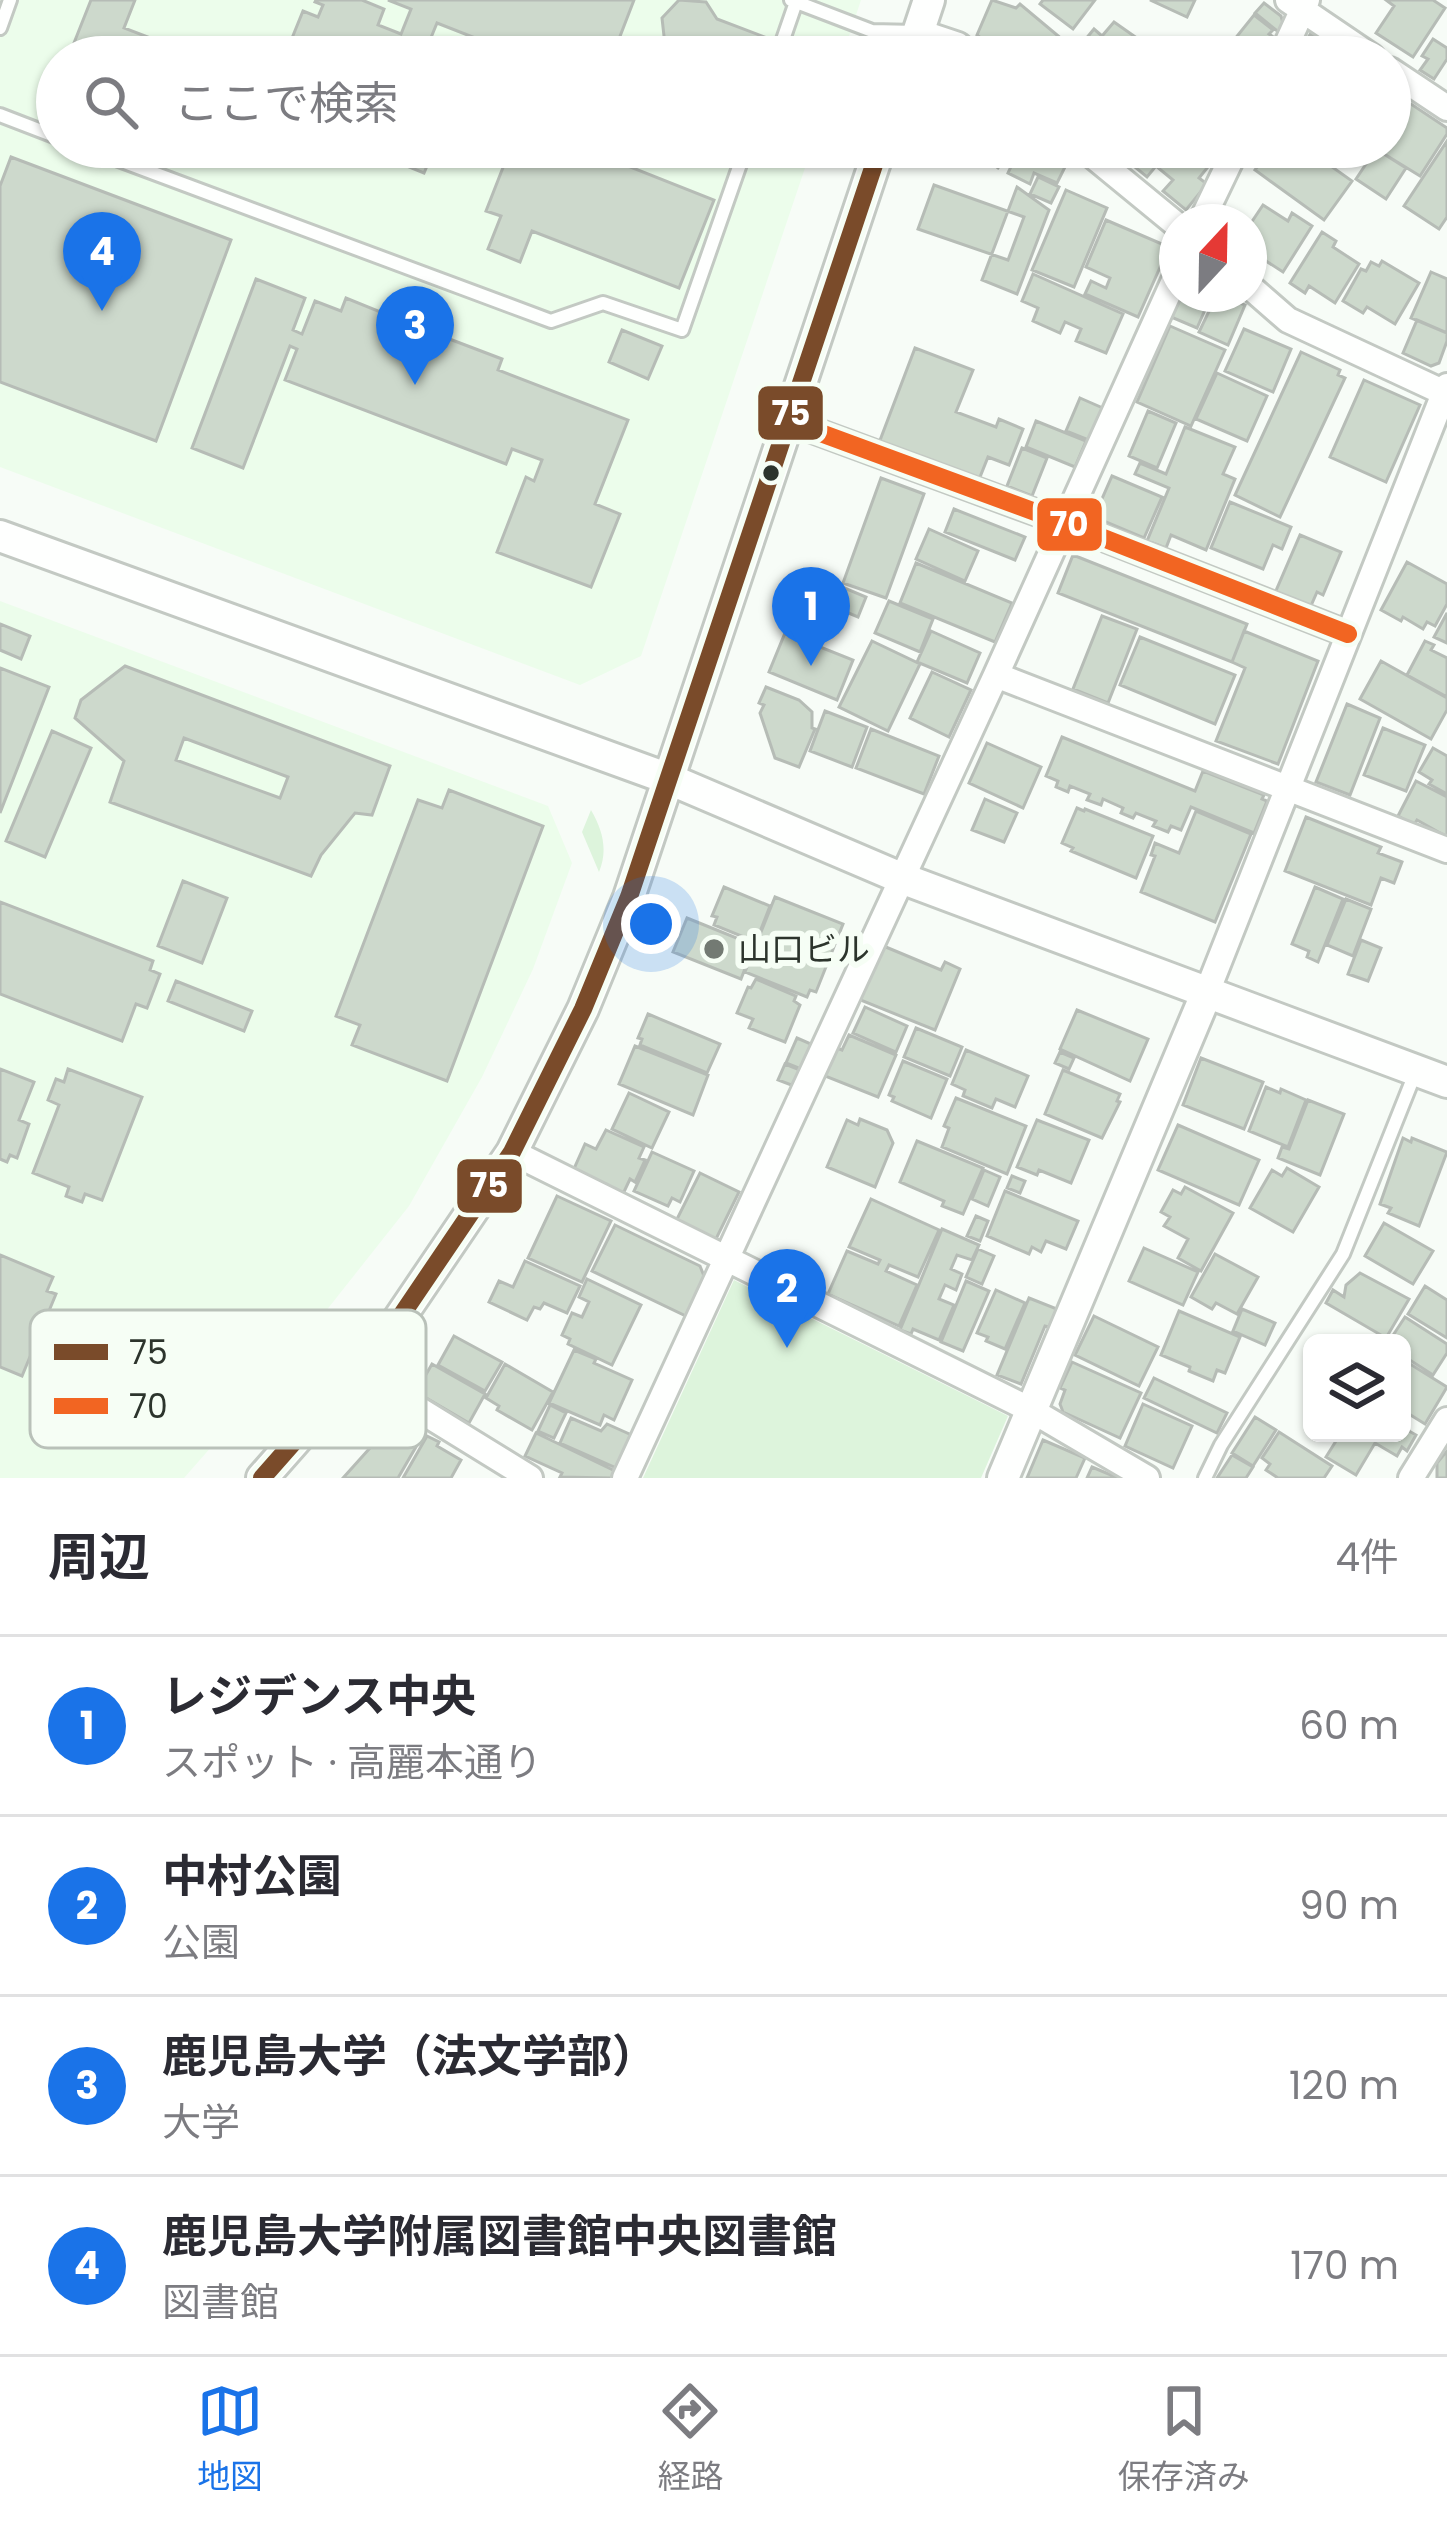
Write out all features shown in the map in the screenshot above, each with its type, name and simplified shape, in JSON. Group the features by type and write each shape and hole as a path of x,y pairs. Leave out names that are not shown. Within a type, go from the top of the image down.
{"street":[{"path":"918,36 929,0"},
{"path":"1288,36 1299,4 1343,36"},
{"path":"1411,84 1447,108"},
{"path":"405,1310 512,1152 583,1009 629,897 873,168"},
{"path":"1108,168 1159,210"},
{"path":"1210,204 1227,168"},
{"path":"1003,1478 1208,992 1446,391 1288,320 1267,302"},
{"path":"625,1478 1160,312"},
{"path":"788,421 1348,634"},
{"path":"0,536 669,779 901,878 1447,1082"},
{"path":"996,675 1447,850"},
{"path":"512,1152 1031,1410 1147,1478"},
{"path":"426,1414 530,1478"},
{"path":"1411,1478 1447,1420"},
{"path":"262,1478 289,1448"}],"lane":[{"path":"0,28 10,0"},
{"path":"783,36 794,1 889,36"},
{"path":"0,116 36,129"},
{"path":"140,168 551,321 603,303 682,330 739,168"},
{"path":"1205,1478 1221,1445 1343,1254 1416,1070"}],"shaded area":[{"path":"0,0 861,0 849,36 36,36 36,168 805,168 641,656 580,685 0,467"},
{"path":"0,601 548,806 572,863 533,969 482,1077 409,1206 327,1310 30,1310 30,1448 210,1448 184,1478 0,1478"},
{"path":"591,810 603,841 599,872 582,832"},
{"path":"734,1280 1008,1416 981,1478 643,1478"}],"building":[{"path":"91,0 135,0 124,28 145,36 77,36"},
{"path":"362,0 384,9 378,25 401,34 411,9 388,0 634,0 620,36 470,36 437,23 432,36 293,36 303,11 318,17 323,5 315,2"},
{"path":"679,0 706,2 717,19 762,36 664,36 662,18"},
{"path":"992,0 1016,8 1020,4 1058,36 978,36"},
{"path":"1043,0 1095,0 1073,29 1040,4"},
{"path":"1150,0 1195,0 1187,17"},
{"path":"1386,0 1433,0 1445,8 1413,57 1411,36 1376,33 1394,6"},
{"path":"1264,3 1281,16 1281,34 1255,13"},
{"path":"1254,15 1273,30 1272,36 1237,36"},
{"path":"1114,22 1134,36 1102,36"},
{"path":"1433,39 1447,48 1447,59 1434,79 1420,70"},
{"path":"1411,104 1447,128 1420,176 1407,168 1411,168"},
{"path":"1447,141 1447,217 1439,229 1404,206"},
{"path":"11,157 231,240 156,441 0,382 0,186"},
{"path":"503,168 633,168 714,200 679,288 532,231 520,262 488,249 501,216 486,211"},
{"path":"1010,168 1064,168 1057,183 1034,173 1030,184 1008,173"},
{"path":"1158,168 1207,168 1199,178 1207,184 1191,204 1179,204 1163,191 1173,180"},
{"path":"1334,168 1352,181 1324,220 1255,170"},
{"path":"1363,168 1406,168 1386,199 1356,179"},
{"path":"1038,177 1059,187 1051,203 1030,194"},
{"path":"934,185 1024,217 1008,260 918,229"},
{"path":"1017,187 1049,210 1017,294 982,280"},
{"path":"1066,190 1107,208 1074,287 1032,270"},
{"path":"1267,208 1288,221 1292,213 1312,226 1283,272 1267,262"},
{"path":"1106,220 1159,243 1159,270 1138,317 1085,294 1091,281 1106,288 1110,278 1086,267"},
{"path":"1322,232 1336,241 1333,247 1359,264 1335,303 1309,286 1305,293 1290,283"},
{"path":"1382,261 1419,283 1395,324 1367,307 1363,313 1343,301 1361,269 1366,271 1371,262 1379,266"},
{"path":"1431,272 1447,279 1447,333 1411,318"},
{"path":"1033,274 1123,314 1106,353 1076,341 1081,329 1065,322 1060,333 1033,321 1038,308 1022,301"},
{"path":"256,279 305,298 293,330 302,334 315,301 341,311 346,298 388,315 383,328 405,336 410,324 502,359 498,370 628,420 595,504 620,514 591,587 497,552 526,477 534,481 542,460 512,449 506,464 285,380 297,349 290,346 243,468 192,448"},
{"path":"1173,312 1204,312 1197,328 1171,317"},
{"path":"1209,312 1242,312 1228,345 1199,332"},
{"path":"1417,320 1447,333 1439,363 1431,366 1403,353"},
{"path":"1170,326 1225,350 1191,426 1137,402"},
{"path":"1244,329 1291,349 1273,392 1225,371"},
{"path":"622,330 662,346 648,379 609,362"},
{"path":"915,348 973,370 956,412 996,427 999,419 1023,429 1009,465 988,457 978,482 879,443"},
{"path":"1301,352 1340,370 1338,375 1345,378 1280,517 1235,495"},
{"path":"1217,373 1267,396 1247,441 1196,419"},
{"path":"1364,380 1420,405 1386,482 1330,457"},
{"path":"1080,398 1105,409 1091,441 1066,431"},
{"path":"1148,411 1176,423 1157,468 1129,456"},
{"path":"1036,421 1086,441 1075,467 1026,447"},
{"path":"1185,427 1235,447 1223,474 1235,479 1206,550 1171,535 1166,548 1147,541 1169,488 1135,474 1140,463 1166,474"},
{"path":"1022,448 1047,458 1032,496 1007,486"},
{"path":"1112,476 1162,497 1144,538 1094,517"},
{"path":"881,478 924,494 886,598 843,583"},
{"path":"1230,502 1291,527 1282,549 1273,545 1263,569 1211,548"},
{"path":"954,509 1025,537 1015,560 945,532"},
{"path":"929,529 978,551 965,581 916,559"},
{"path":"1300,535 1341,552 1323,595 1317,592 1310,608 1275,593"},
{"path":"1073,555 1247,624 1232,662 1058,593"},
{"path":"1407,562 1447,584 1447,604 1435,626 1427,622 1423,629 1381,610"},
{"path":"916,563 1012,603 995,642 900,603"},
{"path":"816,576 866,597 858,617 827,604 823,613 804,605"},
{"path":"889,601 933,619 920,652 875,633"},
{"path":"1447,613 1447,643 1434,637"},
{"path":"1102,616 1137,629 1108,703 1073,689"},
{"path":"0,624 30,636 21,659 0,650"},
{"path":"931,631 980,653 967,683 917,662"},
{"path":"1244,631 1318,661 1278,764 1216,741 1245,668 1232,662"},
{"path":"785,633 853,660 837,700 769,672"},
{"path":"1140,637 1235,675 1215,724 1120,685"},
{"path":"872,641 920,664 888,731 839,707"},
{"path":"1425,641 1447,658 1447,697 1407,675"},
{"path":"1381,661 1447,698 1447,710 1431,739 1360,699"},
{"path":"125,666 390,766 372,815 355,813 321,855 311,876 110,802 124,761 75,718 81,700","holes":["184,738 288,777 280,798 176,760"]},
{"path":"0,668 49,687 0,813"},
{"path":"932,672 971,690 949,737 910,718"},
{"path":"766,687 799,700 812,712 815,729 799,767 775,758 760,713"},
{"path":"1347,704 1380,718 1350,795 1316,782"},
{"path":"825,711 867,727 852,767 810,751"},
{"path":"1383,728 1425,745 1406,791 1364,775"},
{"path":"871,729 939,756 924,794 856,768"},
{"path":"52,731 91,748 45,857 6,841"},
{"path":"1062,737 1195,791 1203,771 1264,795 1267,801 1254,833 1191,807 1181,830 1171,826 1168,832 1153,826 1156,821 1136,813 1133,818 1103,799 1101,805 1087,800 1090,794 1070,786 1068,792 1056,787 1058,781 1046,776"},
{"path":"987,743 1041,767 1023,808 969,783"},
{"path":"1433,748 1447,756 1447,794 1419,772"},
{"path":"1416,781 1447,797 1447,837 1417,820 1414,825 1398,816"},
{"path":"449,790 543,826 447,1081 352,1045 360,1025 336,1016 418,800 442,808"},
{"path":"985,799 1017,813 1004,842 972,830"},
{"path":"1077,808 1153,836 1136,878 1062,843"},
{"path":"1196,811 1251,834 1215,922 1141,892 1155,843 1179,853"},
{"path":"1306,817 1381,847 1378,853 1402,862 1394,883 1381,878 1371,905 1285,871"},
{"path":"183,881 227,898 202,963 158,946"},
{"path":"724,887 770,906 756,942 714,925 717,917 712,916"},
{"path":"1315,887 1343,899 1318,962 1307,957 1309,951 1292,944"},
{"path":"775,897 843,924 816,992 810,990 807,997 745,972"},
{"path":"1346,899 1371,909 1353,956 1327,945"},
{"path":"0,902 153,961 150,970 160,974 147,1008 136,1004 122,1041 0,994"},
{"name":"山口ビル","path":"687,918 754,945 741,979 673,952"},
{"path":"1361,940 1381,948 1368,981 1348,974"},
{"path":"881,945 941,970 945,962 960,969 935,1030 858,999"},
{"path":"756,979 796,996 794,1001 800,1005 785,1042 749,1028 753,1019 737,1013"},
{"path":"176,981 252,1011 244,1031 168,1001"},
{"path":"865,1007 907,1026 896,1052 853,1033"},
{"path":"1077,1010 1148,1039 1130,1081 1060,1049"},
{"path":"648,1014 720,1044 707,1073 640,1045 638,1038"},
{"path":"916,1028 962,1047 950,1076 904,1057"},
{"path":"849,1035 896,1055 878,1097 825,1076 837,1048 842,1050"},
{"path":"797,1038 811,1044 801,1069 786,1063"},
{"path":"635,1046 708,1075 693,1115 619,1084"},
{"path":"966,1050 1028,1076 1015,1107 996,1099 992,1108 963,1096 965,1090 952,1084"},
{"path":"1060,1052 1074,1058 1069,1069 1055,1063"},
{"path":"1201,1058 1263,1082 1244,1129 1183,1105"},
{"path":"903,1061 947,1079 931,1118 892,1101 889,1095"},
{"path":"785,1064 800,1070 794,1086 778,1080"},
{"path":"0,1069 34,1082 19,1120 29,1124 17,1158 10,1155 7,1162 0,1159"},
{"path":"68,1069 142,1097 102,1200 85,1194 82,1202 66,1196 69,1187 33,1173 59,1105 48,1100 56,1079 64,1082"},
{"path":"1063,1070 1120,1094 1102,1138 1045,1114"},
{"path":"1266,1087 1306,1100 1288,1147 1249,1131"},
{"path":"629,1093 669,1112 652,1148 612,1129"},
{"path":"956,1098 1026,1126 1007,1174 942,1147 949,1128 944,1126"},
{"path":"1308,1100 1344,1114 1320,1175 1278,1158 1282,1147 1289,1149"},
{"path":"860,1119 887,1130 893,1143 875,1187 827,1167 847,1120 858,1125"},
{"path":"1037,1120 1089,1140 1071,1183 1017,1167"},
{"path":"1178,1125 1259,1160 1239,1205 1158,1170"},
{"path":"606,1130 644,1147 639,1158 645,1160 623,1194 573,1171 585,1144 596,1149"},
{"path":"1403,1138 1447,1152 1419,1226 1388,1213 1391,1208 1380,1204"},
{"path":"917,1141 983,1168 963,1214 900,1182"},
{"path":"652,1152 694,1171 680,1202 672,1198 668,1206 634,1191"},
{"path":"1287,1168 1319,1187 1293,1232 1250,1208 1272,1170 1282,1176"},
{"path":"984,1170 1000,1177 988,1206 972,1199"},
{"path":"700,1173 739,1192 715,1241 676,1221"},
{"path":"1012,1176 1025,1181 1020,1193 1007,1188"},
{"path":"1185,1187 1233,1213 1201,1271 1178,1258 1188,1239 1164,1226 1170,1217 1161,1212 1173,1190 1181,1194"},
{"path":"1005,1191 1078,1221 1066,1249 1046,1241 1041,1252 1032,1247 1029,1254 987,1236"},
{"path":"557,1196 611,1221 582,1282 528,1258"},
{"path":"871,1199 939,1230 918,1277 889,1265 886,1271 917,1285 899,1326 828,1294 847,1251 878,1264 880,1260 849,1247"},
{"path":"976,1216 988,1221 980,1241 967,1236"},
{"path":"1384,1223 1433,1251 1413,1284 1365,1256"},
{"path":"615,1225 700,1266 706,1281 688,1317 592,1271"},
{"path":"942,1229 979,1245 972,1260 957,1255 951,1269 962,1274 956,1290 945,1285 939,1299 954,1305 939,1340 913,1329 911,1334 900,1330"},
{"path":"1144,1248 1198,1272 1183,1305 1129,1281"},
{"path":"978,1249 994,1256 982,1284 966,1277"},
{"path":"1215,1254 1258,1277 1237,1314 1216,1303 1212,1309 1191,1297"},
{"path":"0,1255 53,1277 47,1291 56,1294 49,1310 30,1310 30,1357 22,1376 0,1367"},
{"path":"525,1261 580,1286 567,1313 544,1303 540,1309 534,1307 527,1320 489,1302 499,1281 513,1287"},
{"path":"1360,1273 1409,1299 1388,1334 1379,1334 1326,1303 1333,1290 1344,1297 1346,1285"},
{"path":"587,1279 641,1305 612,1365 568,1344 570,1339 562,1335 572,1313 582,1317 589,1302 579,1297"},
{"path":"966,1281 989,1291 963,1351 941,1342"},
{"path":"1425,1286 1447,1300 1447,1338 1408,1314"},
{"path":"996,1290 1025,1303 1005,1349 977,1333"},
{"path":"1029,1298 1057,1309 1021,1384 997,1375"},
{"path":"1242,1309 1275,1323 1265,1345 1233,1331"},
{"path":"1179,1311 1240,1337 1225,1373 1217,1370 1213,1381 1161,1355"},
{"path":"1094,1316 1158,1347 1139,1386 1075,1355"},
{"path":"1405,1317 1447,1344 1447,1353 1433,1375 1411,1361 1411,1334 1394,1334"},
{"path":"454,1336 502,1362 485,1391 438,1365"},
{"path":"574,1350 632,1380 614,1420 604,1415 600,1425 549,1403"},
{"path":"1072,1362 1141,1393 1120,1438 1063,1412 1060,1404 1065,1390 1060,1388"},
{"path":"432,1364 485,1394 469,1423 426,1398 426,1374"},
{"path":"505,1364 553,1392 532,1430 486,1398"},
{"path":"1411,1365 1447,1387 1425,1424 1411,1415"},
{"path":"1154,1378 1227,1413 1217,1433 1144,1398"},
{"path":"1143,1404 1192,1426 1173,1468 1125,1446"},
{"path":"550,1405 566,1413 554,1438 538,1431"},
{"path":"1255,1417 1276,1430 1253,1466 1232,1453"},
{"path":"571,1418 601,1431 607,1424 636,1437 621,1470 560,1443"},
{"path":"1279,1432 1332,1466 1324,1478 1278,1478 1266,1470 1270,1464 1262,1458"},
{"path":"1411,1432 1416,1435 1407,1451 1402,1447 1397,1456 1375,1443 1356,1475 1326,1457 1335,1442 1411,1442"},
{"path":"536,1433 615,1471 612,1478 560,1477 562,1473 525,1456"},
{"path":"426,1438 461,1460 451,1478 403,1478 420,1448 426,1448"},
{"path":"1043,1440 1085,1458 1076,1478 1027,1478"},
{"path":"370,1448 415,1448 398,1478 343,1478"},
{"path":"1447,1451 1447,1478 1437,1478 1437,1463"},
{"path":"1232,1455 1253,1467 1246,1478 1217,1478"},
{"path":"1092,1467 1118,1478 1087,1478"}],"transit line":[{"name":"75","path":"405,1310 512,1152 583,1009 629,897 873,168"},
{"name":"70","path":"788,421 1348,634"},
{"name":"75","path":"262,1478 288,1448"}],"place":[{"name":"鹿児島大学附属図書館中央図書館","path":"102,311"},
{"name":"鹿児島大学（法文学部）","path":"415,385"},
{"name":"レジデンス中央","path":"811,666"},
{"name":"山口ビル","path":"714,949"},
{"name":"中村公園","path":"787,1348"}]}
